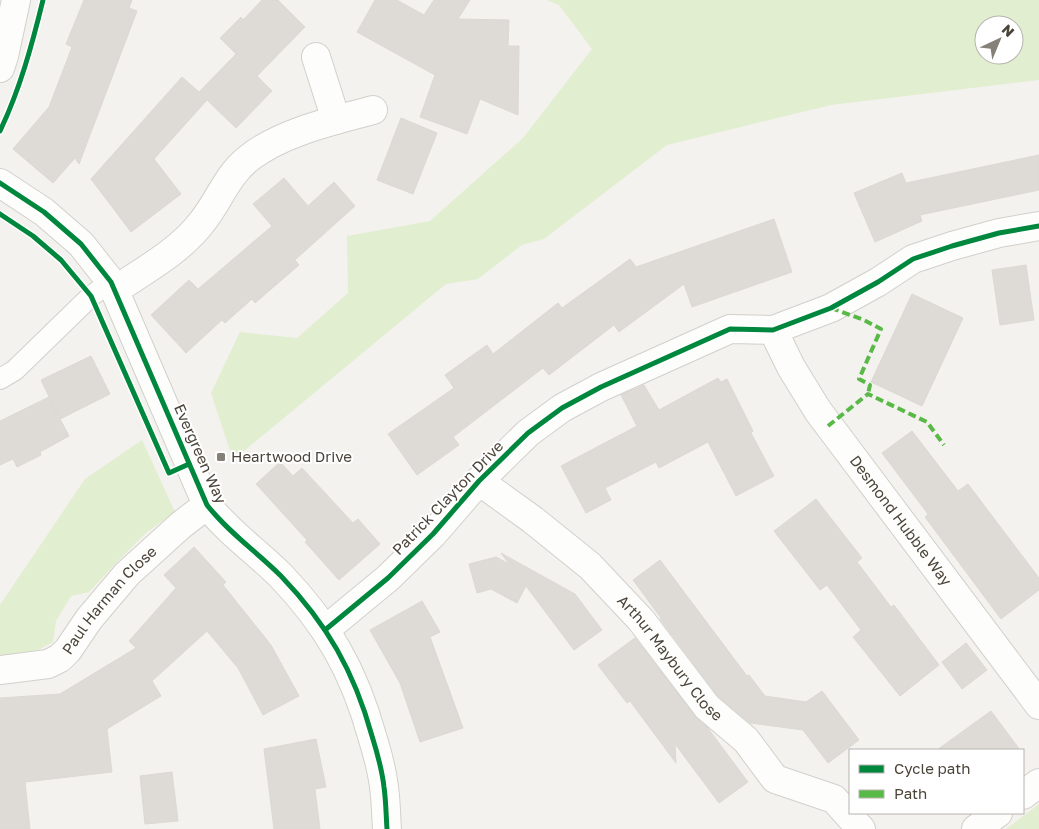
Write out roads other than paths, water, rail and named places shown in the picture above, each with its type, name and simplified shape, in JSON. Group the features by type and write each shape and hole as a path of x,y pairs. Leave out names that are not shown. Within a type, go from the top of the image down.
{"street":[{"path":"0,68 16,0"},
{"path":"316,58 336,120"},
{"path":"113,286 173,250 202,222 226,183 249,158 278,140 336,120 373,110"},
{"name":"Evergreen Way","path":"0,183 44,212 81,244 113,286 207,505 227,528 256,552 282,578 325,630 348,668 363,703 377,752 384,787 387,829"},
{"name":"Patrick Clayton Drive","path":"325,630 388,578 433,534 479,481 528,433 562,408 601,387 730,329 773,330 831,308 913,260 952,246 999,233 1039,226"},
{"name":"Desmond Hubble Way","path":"773,330 791,367 818,411 1039,705"},
{"name":"Arthur Maybury Close","path":"479,481 533,520 590,566 640,620 707,707 746,740 775,779 834,799 861,829"},
{"name":"Paul Harman Close","path":"0,670 48,664 60,658 68,650 89,619 127,574 181,525 207,505"},
{"path":"1024,794 1039,783"},
{"path":"976,829 997,814"}],"lane":[{"path":"0,379 15,370 91,296 113,286"}],"place":[{"name":"Heartwood Drive","path":"221,457"}]}
